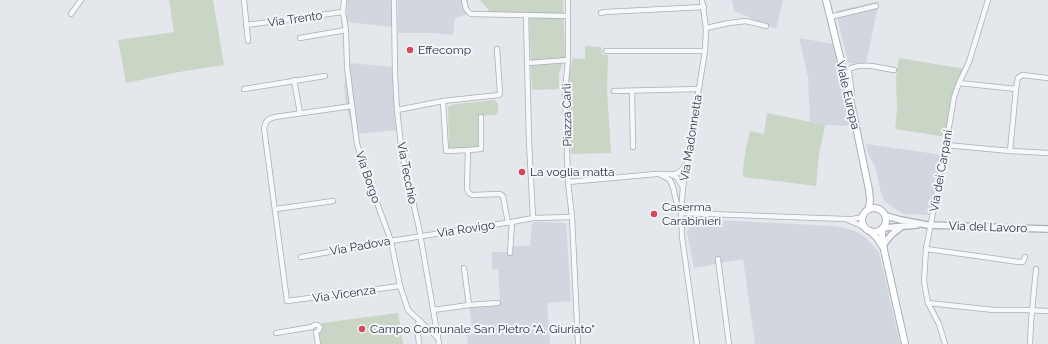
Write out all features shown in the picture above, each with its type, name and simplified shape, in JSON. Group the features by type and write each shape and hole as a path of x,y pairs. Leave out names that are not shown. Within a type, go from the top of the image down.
{"main road":[{"name":"Viale Europa","path":"826,0 850,98 869,190 869,209"},
{"name":"Viale Europa","path":"869,190 880,209"},
{"path":"884,247 863,224 862,217 869,209 880,209 886,216 886,222 882,234 905,344"},
{"path":"867,229 877,232 883,228"}],"street":[{"path":"71,14 81,0"},
{"path":"244,0 248,40"},
{"name":"Via Tecchio","path":"394,0 395,74 402,154 420,236 439,344"},
{"path":"464,0 467,12 471,14 568,16"},
{"name":"Piazza Carli","path":"568,0 568,60 565,92 568,182 572,217 578,344"},
{"name":"Via Madonnetta","path":"697,344 682,237 681,212 683,187 705,51 706,28 702,0"},
{"name":"Via dei Carpani","path":"945,344 939,324 928,303 924,281 929,225 946,145 954,97 958,83 969,62 988,0"},
{"name":"Via Borgo","path":"343,1 346,30 347,67 357,144 391,241 400,286 408,310 438,338"},
{"path":"830,17 876,6"},
{"path":"601,13 704,7"},
{"name":"Via Trento","path":"246,25 343,12"},
{"path":"526,16 529,141 533,218 572,217"},
{"path":"706,28 746,21 766,26"},
{"path":"300,38 346,30"},
{"path":"397,110 443,101 499,95 498,49"},
{"path":"606,51 705,51"},
{"path":"528,62 568,60"},
{"path":"850,98 852,95 849,69 854,66 861,65 894,70"},
{"path":"1010,151 1018,78 1022,75 1048,78"},
{"path":"244,89 326,76"},
{"path":"294,80 300,113"},
{"path":"958,83 1016,89"},
{"path":"614,91 699,90"},
{"path":"632,91 633,147"},
{"path":"443,101 446,151 481,149 481,117"},
{"path":"333,201 276,210 264,128 265,121 275,117 352,106"},
{"path":"946,145 1048,154"},
{"path":"468,150 467,189 469,193 472,195 500,194 503,196 510,222"},
{"path":"670,180 687,164"},
{"path":"659,174 670,180 677,205 681,212 846,219 862,217"},
{"path":"568,182 665,174 674,175 683,187"},
{"name":"Via Vicenza","path":"276,210 287,302 400,286"},
{"name":"Via del Lavoro","path":"886,216 929,225"},
{"name":"Via Rovigo","path":"420,236 533,218"},
{"path":"846,219 867,229"},
{"name":"Via Rovigo","path":"510,222 510,253"},
{"name":"Via del Lavoro","path":"883,228 929,225 1048,229"},
{"path":"884,247 892,234 902,227"},
{"name":"Via Padova","path":"301,257 420,236"},
{"path":"926,249 1019,262 1023,262 1025,256"},
{"path":"718,259 728,344"},
{"path":"464,268 469,305"},
{"path":"1030,344 1036,269"},
{"path":"928,303 994,310 1048,311"},
{"path":"433,310 469,305 498,304"},
{"path":"419,344 417,325 420,321"},
{"path":"276,333 312,327 316,324 320,327 316,332 318,344"}],"shaded area":[{"path":"347,0 393,0 393,27 347,22"},
{"path":"398,0 468,0 468,9 472,12 455,18 453,35 434,33 398,33"},
{"path":"732,0 783,0 776,29 734,11"},
{"path":"879,1 866,64 848,63 836,11"},
{"path":"799,38 833,44 852,126 825,125 810,122 808,77"},
{"path":"349,63 393,67 398,130 355,134 346,107 344,85"},
{"path":"866,144 943,155 945,162 935,215 904,214 886,202 882,197 875,166 869,156"},
{"path":"699,219 832,226 846,228 862,235 879,252 900,344 755,344 743,259 694,268 687,233 691,226"},
{"path":"532,223 566,223 571,301 547,303 550,344 468,344 466,329 472,327 469,306 499,304 498,269 492,269 492,252 509,252 510,246 530,246"}],"green space":[{"path":"169,0 213,0 224,65 179,72 126,83 118,40 174,32"},
{"path":"480,0 563,0 565,56 559,74 559,89 532,90 529,13 490,12"},
{"path":"585,46 601,47 602,55 608,55 607,90 611,153 571,154 568,78 573,58 585,59"},
{"path":"899,58 965,69 957,86 946,137 895,129 897,110 896,77"},
{"path":"494,100 498,106 497,114 479,116 480,146 478,148 449,150 448,107 457,104"},
{"path":"767,113 825,125 819,155 816,186 743,177 745,154 750,131 764,134"},
{"name":"Campo Comunale San Pietro \"A. Giuriato\"","path":"398,313 403,344 321,344 319,334 322,330 322,323"}],"place":[{"name":"Effecomp","path":"410,50"},
{"name":"La voglia matta","path":"522,172"},
{"name":"Caserma Carabinieri","path":"654,214"},
{"name":"Campo Comunale San Pietro \"A. Giuriato\"","path":"362,329"}]}
